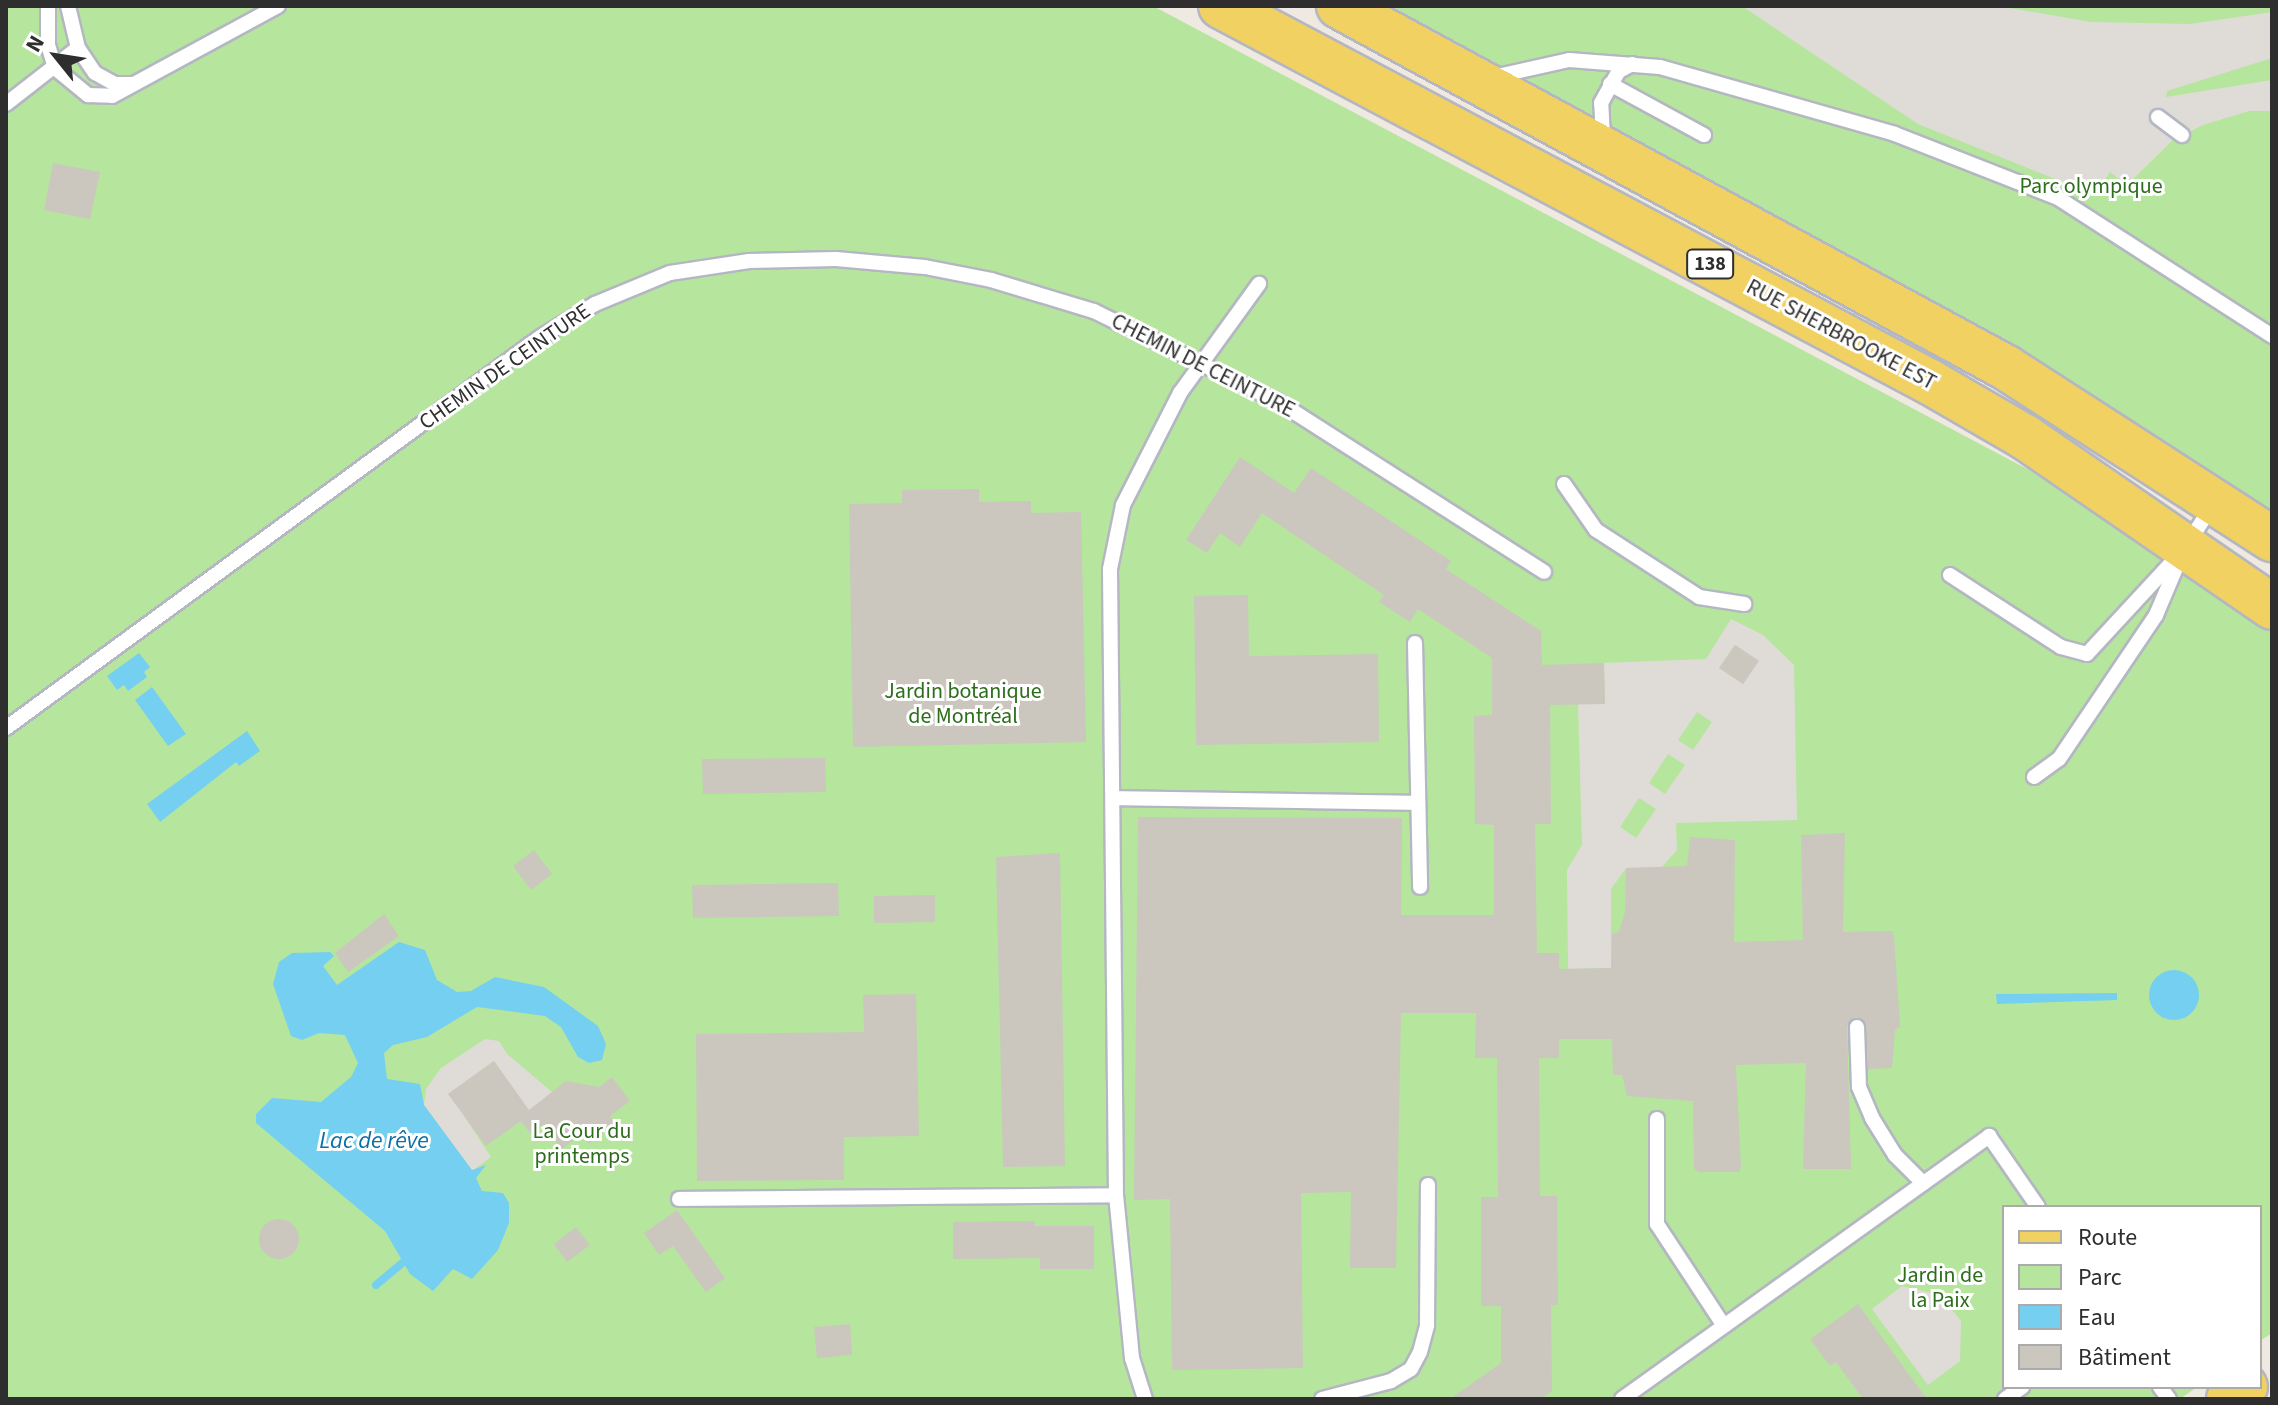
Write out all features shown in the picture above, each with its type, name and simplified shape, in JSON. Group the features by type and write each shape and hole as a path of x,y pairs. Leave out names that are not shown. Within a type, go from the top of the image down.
{"main road":[{"name":"RUE SHERBROOKE EST","path":"1221,6 1930,382 2025,437 2272,607"},
{"name":"138","path":"1339,6 2005,367 2272,539"}],"lane":[{"path":"48,6 48,45 55,68 88,95 112,96 142,85 278,6"},
{"path":"68,6 78,48 95,73 115,84 142,85"},
{"path":"6,104 78,48"},
{"path":"1477,81 1569,60 1632,64 1719,81 1965,158 2058,198 2106,226 2272,336"},
{"path":"1612,152 1598,120 1610,84 1632,64"},
{"path":"1610,84 1704,135"},
{"path":"2158,117 2182,135"},
{"name":"CHEMIN DE CEINTURE","path":"6,728 539,338 595,304 670,273 792,258 925,267 1062,299 1203,361 1277,401 1544,572"},
{"path":"1145,1399 1132,1358 1116,1195 1114,798 1107,608 1117,520 1180,393 1259,284"},
{"path":"1564,484 1596,530 1699,597 1744,604"},
{"path":"2034,777 2059,759 2156,615 2185,548 2215,501"},
{"path":"1950,575 2061,647 2087,654 2185,548"},
{"path":"1415,643 1420,887"},
{"path":"1114,798 1418,803"},
{"path":"1857,1027 1859,1087 1872,1118 1895,1155 1923,1183"},
{"path":"1657,1119 1657,1224 1724,1326"},
{"path":"1622,1399 1989,1136 2037,1205"},
{"path":"1322,1399 1391,1381 1411,1369 1420,1352 1427,1325 1428,1185"},
{"path":"679,1199 1116,1195"}],"green space":[{"name":"Jardin botanique de Montréal","path":"6,6 1153,6 2029,470 2272,633 2272,1333 2262,1340 2262,1205 2002,1205 2002,1389 2194,1389 2180,1399 6,1399"},
{"name":"Parc olympique","path":"1383,6 2272,6 2272,519"}],"shaded area":[{"path":"1742,6 1998,6 2091,22 2190,24 2272,12 2272,58 2167,91 2166,97 2272,80 2272,111 2249,111 2203,125 2173,140 2127,185 2110,172 2095,195 1918,124"},
{"path":"1731,619 1763,635 1794,665 1797,820 1676,823 1677,850 1662,867 1626,868 1611,889 1611,968 1568,969 1567,870 1582,845 1578,704 1605,704 1604,663 1706,659","holes":["1735,645 1758,660 1743,684 1719,668","1697,712 1712,722 1693,750 1678,740","1668,754 1685,765 1665,794 1649,783","1639,798 1656,809 1636,838 1620,827"]},
{"path":"485,1039 499,1041 507,1054 552,1092 534,1118 494,1061 449,1093 491,1157 472,1171 424,1105 426,1089 441,1068"},
{"path":"1902,1286 1940,1295 1961,1321 1960,1361 1928,1385 1872,1309"}],"water":[{"path":"139,653 150,667 144,672 147,677 128,691 124,685 117,690 107,676"},
{"path":"152,687 186,734 168,746 135,700"},
{"path":"247,731 260,751 239,766 236,762 160,822 147,804"},
{"name":"Lac de rêve","path":"399,942 425,950 437,980 457,992 471,991 495,977 544,987 598,1026 606,1044 602,1060 589,1063 578,1057 561,1027 545,1016 477,1007 427,1037 393,1045 384,1053 387,1079 420,1084 424,1105 472,1170 486,1165 476,1178 482,1191 503,1193 509,1203 509,1223 498,1250 472,1279 453,1269 433,1291 410,1274 385,1231 256,1123 256,1114 272,1098 321,1102 351,1077 358,1063 345,1035 319,1033 302,1040 291,1036 273,984 279,962 292,953 330,952 334,956 323,966 337,985"},
{"path":"2174,970 2192,977 2199,995 2192,1013 2174,1020 2156,1013 2149,995 2156,977"},
{"path":"2117,993 2117,1000 1997,1004 1996,994"}],"building":[{"path":"53,163 100,172 90,219 44,210"},
{"path":"1240,457 1294,493 1311,468 1451,561 1446,569 1541,631 1542,665 1604,663 1605,704 1550,705 1551,824 1535,824 1537,953 1559,953 1559,969 1611,968 1612,934 1619,932 1625,912 1626,868 1687,866 1690,837 1735,840 1734,942 1803,940 1801,835 1845,833 1843,932 1892,931 1894,936 1900,1027 1895,1030 1892,1068 1868,1069 1866,1022 1856,1017 1847,1027 1851,1169 1803,1169 1806,1063 1736,1065 1741,1167 1739,1172 1698,1172 1694,1168 1693,1101 1627,1096 1622,1075 1613,1075 1612,1039 1559,1039 1559,1058 1539,1058 1540,1196 1557,1196 1558,1305 1551,1305 1552,1391 1541,1399 1450,1399 1501,1363 1501,1306 1481,1306 1481,1197 1498,1197 1497,1058 1475,1058 1476,1013 1401,1013 1396,1268 1350,1268 1351,1192 1301,1193 1303,1368 1172,1370 1170,1199 1134,1200 1138,817 1402,818 1401,915 1494,915 1494,825 1475,824 1474,716 1492,715 1492,658 1418,609 1410,622 1379,602 1384,595 1262,513 1240,547 1220,533 1207,553 1186,540"},
{"path":"979,489 979,502 1031,501 1031,513 1081,512 1086,742 853,747 849,504 902,503 902,490"},
{"path":"1248,595 1249,656 1378,654 1379,742 1196,745 1194,596"},
{"path":"1735,645 1759,661 1743,684 1719,668"},
{"path":"825,758 826,792 703,794 702,759"},
{"path":"534,850 552,874 531,890 513,866"},
{"path":"1060,853 1065,1166 1003,1167 996,857"},
{"path":"838,883 839,916 693,918 692,885"},
{"path":"935,895 935,922 874,923 874,896"},
{"path":"384,914 399,936 348,972 335,953"},
{"path":"916,994 919,1136 844,1137 844,1180 697,1181 696,1034 864,1032 863,995"},
{"path":"494,1061 529,1110 566,1081 599,1087 612,1077 630,1101 610,1116 616,1124 589,1144 582,1134 562,1149 544,1124 531,1134 521,1121 486,1146 448,1094"},
{"path":"677,1210 725,1278 706,1292 673,1246 659,1255 644,1233"},
{"path":"279,1219 293,1225 299,1239 293,1253 279,1259 265,1253 259,1239 265,1225"},
{"path":"1035,1221 1035,1226 1094,1226 1094,1269 1040,1269 1040,1258 953,1259 953,1222"},
{"path":"576,1227 590,1245 567,1262 554,1244"},
{"path":"1858,1304 1927,1399 1863,1399 1836,1362 1830,1366 1810,1339"},
{"path":"850,1324 852,1355 817,1358 814,1327"}],"waterway":[{"path":"376,1285 403,1262"}],"park label":[{"name":"La Cour du printemps","path":"582,1144"},
{"name":"Jardin de la Paix","path":"1940,1288"}]}
